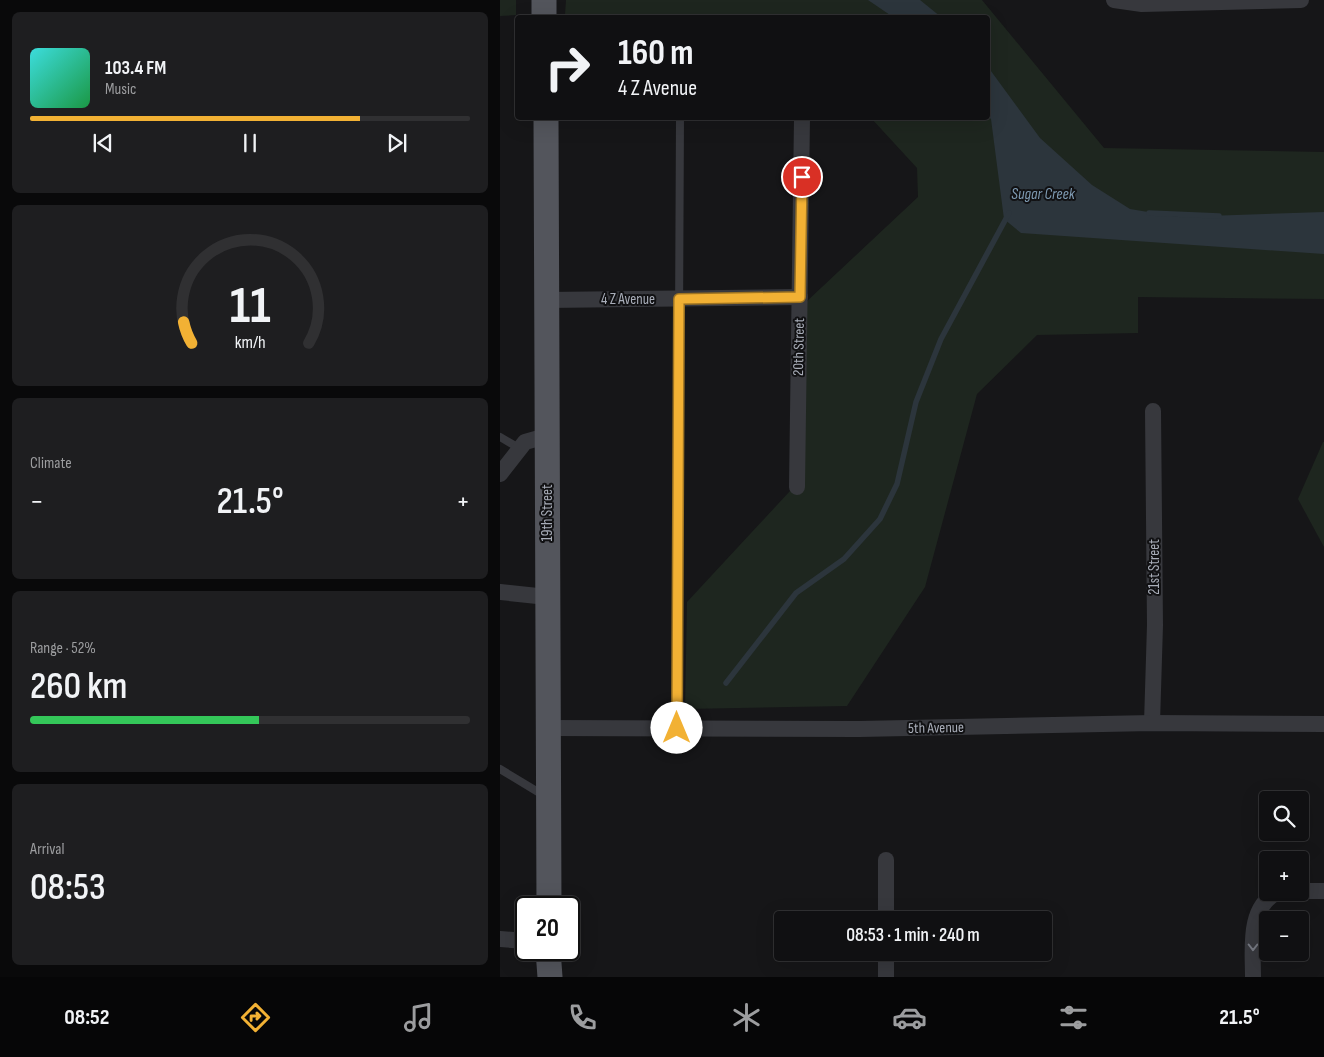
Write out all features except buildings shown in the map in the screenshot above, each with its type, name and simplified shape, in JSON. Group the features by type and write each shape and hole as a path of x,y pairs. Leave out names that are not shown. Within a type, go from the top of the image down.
{"main road":[{"path":"544,0 544,15"},
{"name":"19th Street","path":"546,120 549,896"},
{"path":"549,961 550,977"}],"street":[{"path":"1114,0 1142,4 1300,0"},
{"name":"20th Street","path":"797,487 802,120"},
{"name":"4 Z Avenue","path":"546,300 800,297"},
{"name":"21st Street","path":"1152,723 1155,625 1153,411"},
{"path":"500,474 525,442 546,436"},
{"path":"500,592 547,598"},
{"name":"5th Avenue","path":"548,728 859,729 1152,723 1324,724"},
{"path":"886,860 886,911"},
{"path":"1309,891 1324,891"},
{"path":"1253,977 1254,929 1256,918 1267,901"},
{"path":"500,939 515,940"},
{"path":"886,961 886,977"}],"lane":[{"path":"677,728 680,120"},
{"path":"500,437 519,448"},
{"path":"500,769 549,799"}],"shaded area":[{"path":"500,0 516,0 516,15 500,16"},
{"path":"566,0 982,0 1104,148 1324,152 1324,299 1138,297 1138,333 1037,335 977,394 925,587 847,706 685,709 687,602 803,477 806,302 918,197 917,168 873,120 990,120 990,15 565,15"},
{"path":"1324,442 1324,547 1298,499"}],"water":[{"path":"868,0 920,0 939,15 890,15"},
{"name":"Sugar Creek","path":"990,70 1040,138 1092,185 1130,209 1178,217 1324,212 1324,254 1021,233 1004,219 991,119"}],"waterway":[{"path":"726,683 796,593 844,559 880,519 897,484 916,402 941,339 1009,213"},
{"name":"Sugar Creek","path":"1149,213 1219,216"}],"route":[{"path":"677,728 679,299 800,297 802,177"}]}
